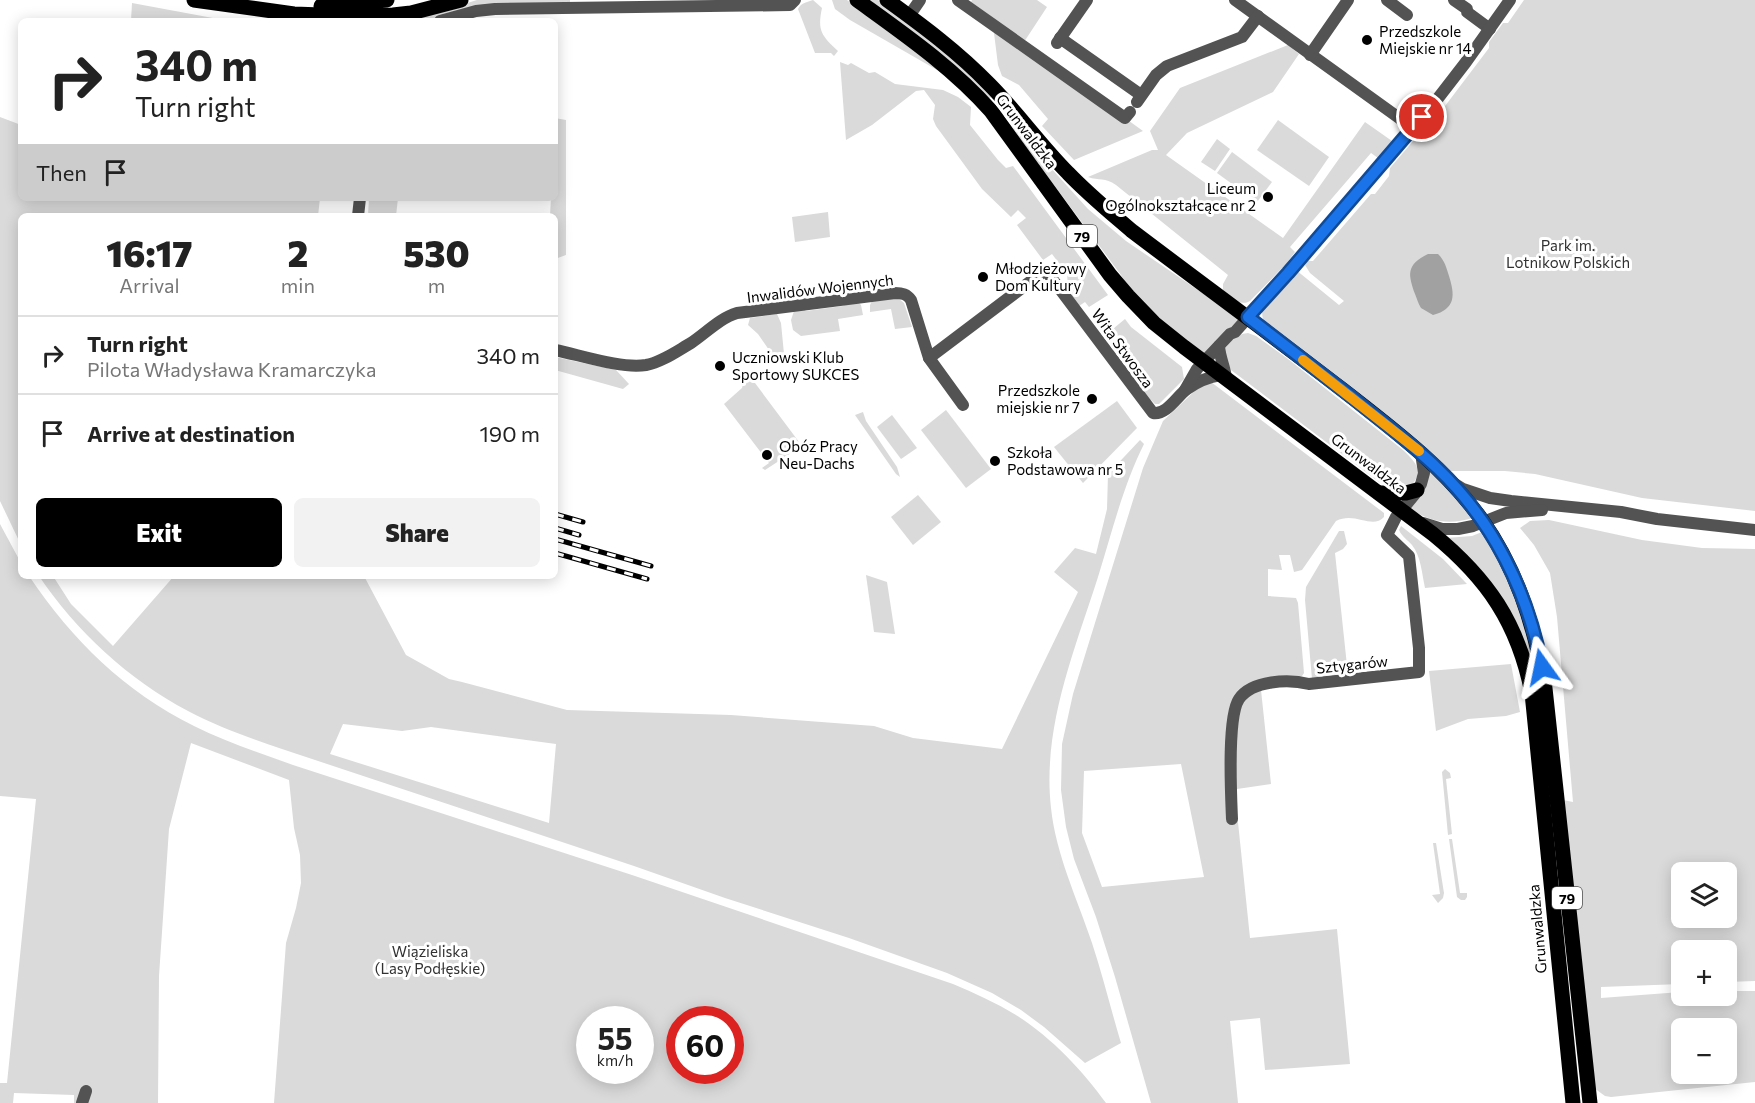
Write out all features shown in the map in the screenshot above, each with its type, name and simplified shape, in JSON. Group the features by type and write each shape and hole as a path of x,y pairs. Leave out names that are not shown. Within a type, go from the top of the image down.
{"main road":[{"path":"194,0 286,14 352,18 411,13 461,0"},
{"path":"257,0 320,6 387,0"},
{"name":"Grunwaldzka","path":"857,0 938,59 980,98 1110,275 1154,323 1403,511 1458,556 1487,587 1513,632 1525,663 1532,693 1573,1103"},
{"name":"Grunwaldzka","path":"887,0 967,62 991,85 1061,166 1098,202 1132,231 1248,317 1421,453 1451,482 1483,522 1519,588 1533,627 1541,663 1590,1103"},
{"path":"1379,493 1406,493 1417,490"}],"street":[{"path":"451,18 476,11 495,9 592,4 790,4 795,0"},
{"path":"909,16 920,0"},
{"path":"958,0 1052,49 1136,103"},
{"path":"1052,49 1087,0"},
{"path":"1235,0 1413,128"},
{"path":"1310,55 1348,0"},
{"path":"1387,0 1407,15"},
{"path":"1454,0 1490,29"},
{"path":"1235,332 1413,128 1456,75 1510,0"},
{"path":"1052,49 1125,118 1156,75 1167,66 1242,37 1258,16"},
{"name":"Wita Stwosza","path":"929,358 1043,272 1047,272 1147,406 1156,414 1162,412 1185,390"},
{"name":"Inwalidów Wojennych","path":"558,351 626,365 644,365 654,363 677,351 721,321 737,313 895,292 908,296 911,300 929,358 963,405"},
{"path":"1185,390 1197,369 1230,334 1243,330 1265,331"},
{"path":"1185,390 1205,378 1224,377 1226,372 1221,362 1220,346"},
{"path":"1421,453 1424,473 1417,490 1403,511 1422,522 1442,529 1458,530 1496,516 1543,510 1620,519 1657,519"},
{"path":"1451,482 1462,489 1490,498 1621,512 1657,519 1755,530"},
{"name":"Sztygarów","path":"1232,819 1233,720 1238,701 1243,694 1265,683 1309,684 1419,672 1419,648 1409,556 1387,535 1403,511"}],"green space":[{"path":"477,0 570,0 570,3 436,18 384,18 458,6"},
{"path":"813,0 822,8 820,22 822,32 838,51 834,56 831,53 815,53 798,9 802,4"},
{"path":"832,0 847,0 940,70 850,20 835,9"},
{"path":"868,0 878,0 929,37 993,96 988,99"},
{"path":"972,0 1037,0 1047,7 1024,42 1143,131 1074,160 1042,126 1048,119 1019,85 1002,76 998,65 992,17 971,2"},
{"name":"Park im. Lotnikow Polskich","path":"1524,0 1755,0 1755,511 1642,498 1535,474 1505,471 1450,471 1264,321 1262,313 1264,307 1296,270 1339,305 1344,301 1310,273 1305,265 1308,261 1313,261 1371,194 1375,194 1389,176 1390,168 1425,127 1432,126 1489,48 1489,42 1503,23 1508,23"},
{"path":"132,3 213,18 131,18"},
{"path":"1288,45 1299,54 1273,92 1187,133 1166,155 1283,238 1365,122 1392,141 1378,158 1371,153 1290,247 1295,252 1286,264 1250,301 1243,303 1235,300 1223,290 1223,284 1228,275 1116,185 1109,181 1088,177 1152,150 1158,150 1150,131 1180,88"},
{"path":"840,62 848,65 851,63 869,73 875,72 895,84 943,90 958,97 971,107 970,125 1006,168 1013,166 1108,295 1089,307 1085,302 1079,306 1071,296 1073,294 1068,287 1067,274 1052,254 1043,260 1017,225 1026,218 1018,210 1011,217 982,189 936,126 933,119 935,105 924,90 916,91 872,125 846,140"},
{"path":"0,117 18,124 18,201 320,201 318,213 18,213 18,539 0,501"},
{"path":"558,119 566,120 566,255 558,258 558,213 550,213 551,201 558,201"},
{"path":"1278,120 1329,157 1309,186 1257,150"},
{"path":"1015,123 1088,209 1126,241 1239,318 1205,356 1175,333 1131,292 1121,275 1025,146 1012,126"},
{"path":"1217,139 1230,149 1215,171 1201,162"},
{"path":"1232,152 1272,182 1257,202 1217,173"},
{"path":"369,201 398,201 396,213 368,213"},
{"path":"828,212 830,237 795,242 792,217"},
{"path":"898,298 904,303 912,327 895,329 891,309 870,312 872,301"},
{"path":"846,303 859,303 863,315 838,319 840,331 801,336 793,330 791,320 794,311 802,308 806,311 843,306"},
{"path":"777,314 781,323 784,354 778,363 758,334 748,325 750,318"},
{"path":"1125,319 1131,327 1182,367 1184,379 1159,404 1149,401 1139,386 1144,381 1108,333"},
{"path":"1248,333 1256,336 1288,359 1403,450 1417,466 1417,475 1411,486 1390,488 1379,482 1231,370 1223,353 1232,339"},
{"path":"558,358 616,370 629,384 623,389 558,371"},
{"path":"749,375 802,446 765,470 762,468 769,463 724,404 742,388 744,380"},
{"path":"1211,382 1384,513 1384,517 1374,522 1350,518 1336,521 1302,570 1294,572 1290,555 1279,555 1282,570 1268,569 1268,596 1296,598 1298,603 1304,673 1302,676 1261,690 1271,784 1237,789 1236,803 1250,938 1337,929 1350,1064 1265,1070 1260,1018 1230,1021 1238,1103 1151,1103 1115,977 1074,859 1066,827 1061,790 1062,744 1073,694 1143,468 1163,421 1201,385","holes":["1181,764 1204,877 1102,887 1082,833 1084,771"]},
{"path":"1117,401 1137,428 1083,483 1054,447"},
{"path":"946,410 991,469 966,488 921,430"},
{"path":"863,412 866,421 897,467 900,477 855,415"},
{"path":"892,415 917,448 901,459 877,427"},
{"path":"1140,440 1144,444 1124,493 1070,662 1051,749 1049,778 1057,843 1096,955 1121,1043 1085,1063 1021,1010 992,993 947,973 849,938 282,749 211,722 166,699 125,669 87,635 41,579 55,579 71,604 113,646 171,579 366,579 406,655 449,679 567,710 731,715 874,726 913,738 1002,749 1078,592 1054,572 1075,548 1096,554 1107,509 1108,474","holes":["343,724 402,731 431,727 556,744 549,823 330,754"]},
{"path":"1429,468 1473,518 1440,521 1425,517 1410,509 1426,485"},
{"path":"918,495 941,522 913,545 891,517"},
{"path":"1549,520 1642,540 1702,548 1755,549 1755,981 1737,982 1737,940 1671,940 1671,984 1601,987 1601,998 1671,993 1671,1006 1737,1006 1737,991 1755,991 1755,1082 1737,1084 1737,1018 1671,1018 1671,1084 1736,1084 1611,1097 1605,1096 1594,1088 1563,800 1573,802 1557,617 1550,573 1534,545 1520,528 1530,521"},
{"name":"Wiązieliska (Lasy Podłęskie)","path":"0,524 18,557 18,579 31,579 82,643 123,680 145,697 194,726 293,765 632,875 953,984 985,998 1041,1033 1076,1066 1106,1103 274,1103 286,943 301,883 300,855 294,828 289,780 191,743 169,829 159,976 158,1103 74,1103 74,1095 14,1093 13,1103 0,1103 0,1083 7,1083 36,799 0,796"},
{"path":"1401,526 1443,559 1467,584 1425,588 1417,554 1400,532"},
{"path":"1339,531 1344,531 1347,544 1335,553 1348,675 1312,679 1305,600 1306,587"},
{"path":"1482,532 1497,556 1524,619 1542,704 1531,663 1446,538 1472,536"},
{"path":"866,575 887,582 895,634 874,632"},
{"path":"1511,664 1520,712 1506,716 1468,719 1436,731 1429,671"},
{"path":"1445,769 1450,773 1451,778 1446,779 1452,834 1448,835 1442,772"},
{"path":"1449,839 1452,839 1460,893 1467,893 1465,900 1457,897"},
{"path":"1433,843 1436,843 1444,893 1438,903 1432,895 1440,894"}],"shaded area":[{"path":"1428,254 1438,254 1442,259 1453,295 1446,309 1433,315 1421,308 1410,275 1412,266"}],"railway":[{"path":"558,515 583,522"},
{"path":"558,529 579,535"},
{"path":"558,540 651,566"},
{"path":"558,554 647,579"}],"slow traffic":[{"path":"1303,360 1419,451"}],"place":[{"name":"Przedszkole Miejskie nr 14","path":"1367,40"},
{"name":"Liceum Ogólnokształcące nr 2","path":"1268,197"},
{"name":"Młodzieżowy Dom Kultury","path":"983,277"},
{"name":"Uczniowski Klub Sportowy SUKCES","path":"720,366"},
{"name":"Przedszkole miejskie nr 7","path":"1092,399"},
{"name":"Obóz Pracy Neu-Dachs","path":"767,455"},
{"name":"Szkoła Podstawowa nr 5","path":"995,461"}],"route":[{"path":"1422,117 1248,317 1408,442 1439,470 1470,504 1512,572 1530,618 1542,667"}]}
